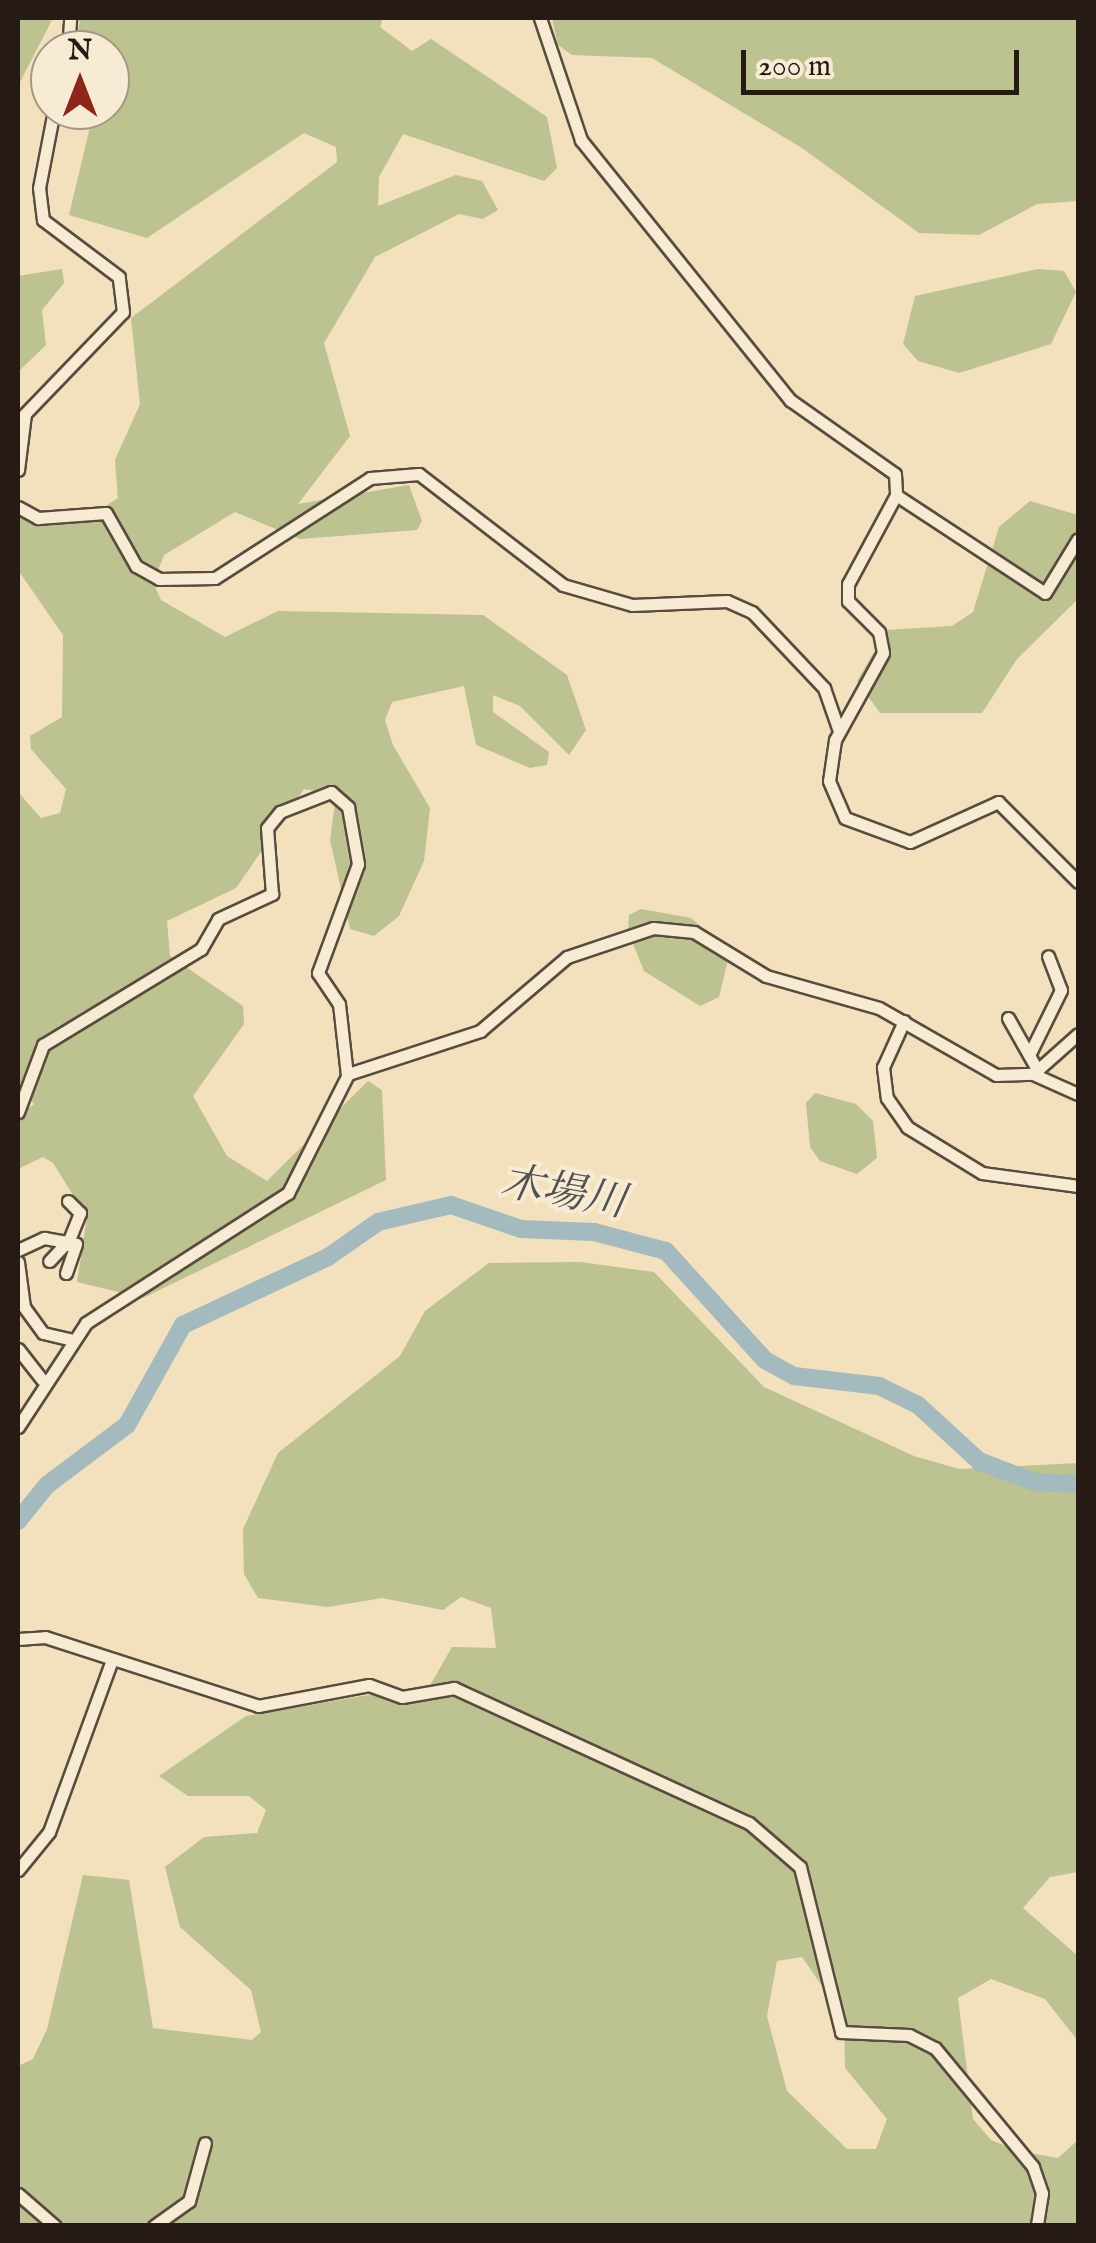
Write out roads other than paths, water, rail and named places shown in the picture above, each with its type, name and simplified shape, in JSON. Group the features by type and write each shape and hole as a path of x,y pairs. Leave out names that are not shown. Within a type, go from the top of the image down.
{"street":[{"path":"540,18 581,140 790,400 883,462 896,494 1045,593 1078,539"},
{"path":"18,470 21,417 123,312 119,277 43,220 38,188 50,130"},
{"path":"18,507 38,518 106,513 136,566 159,579 215,578 370,478 419,474 562,584 632,605 727,601 752,612 824,688 839,730"},
{"path":"896,494 848,584 848,601 879,632 883,653 839,730 829,781 845,818 872,835 925,838 974,806 998,802 1078,882"},
{"path":"18,1112 43,1045 201,950 218,919 272,894 267,828 280,812 331,792 348,807 358,864 318,972 338,1004 347,1075 288,1192 70,1338 18,1427"},
{"path":"347,1075 452,1045 568,957 669,926 766,976 904,1022 996,1075 1036,1072 1078,1094"},
{"path":"1030,1051 1061,990 1048,956"},
{"path":"1008,1018 1030,1051 1036,1072"},
{"path":"904,1022 883,1066 887,1098 908,1128 982,1173 1078,1186"},
{"path":"1036,1072 1078,1034"},
{"path":"66,1273 80,1214 68,1201"},
{"path":"18,1250 44,1238 72,1243"},
{"path":"49,1261 72,1243"},
{"path":"18,1262 20,1292 43,1333 70,1338"},
{"path":"18,1349 42,1380"},
{"path":"18,1639 45,1637 111,1663 258,1706 369,1685 402,1697 454,1688 748,1823 804,1876 841,2032 909,2035 936,2048 1033,2167 1042,2193 1037,2226"},
{"path":"18,1870 39,1852 111,1663"},
{"path":"154,2226 189,2201 205,2143"},
{"path":"18,2194 55,2226"}],"waterway":[{"name":"木場川","path":"18,1521 47,1485 127,1425 183,1325 328,1257 378,1222 451,1205 521,1229 594,1232 666,1251 765,1360 794,1376 879,1386 918,1405 979,1461 1034,1482 1078,1484"}]}
